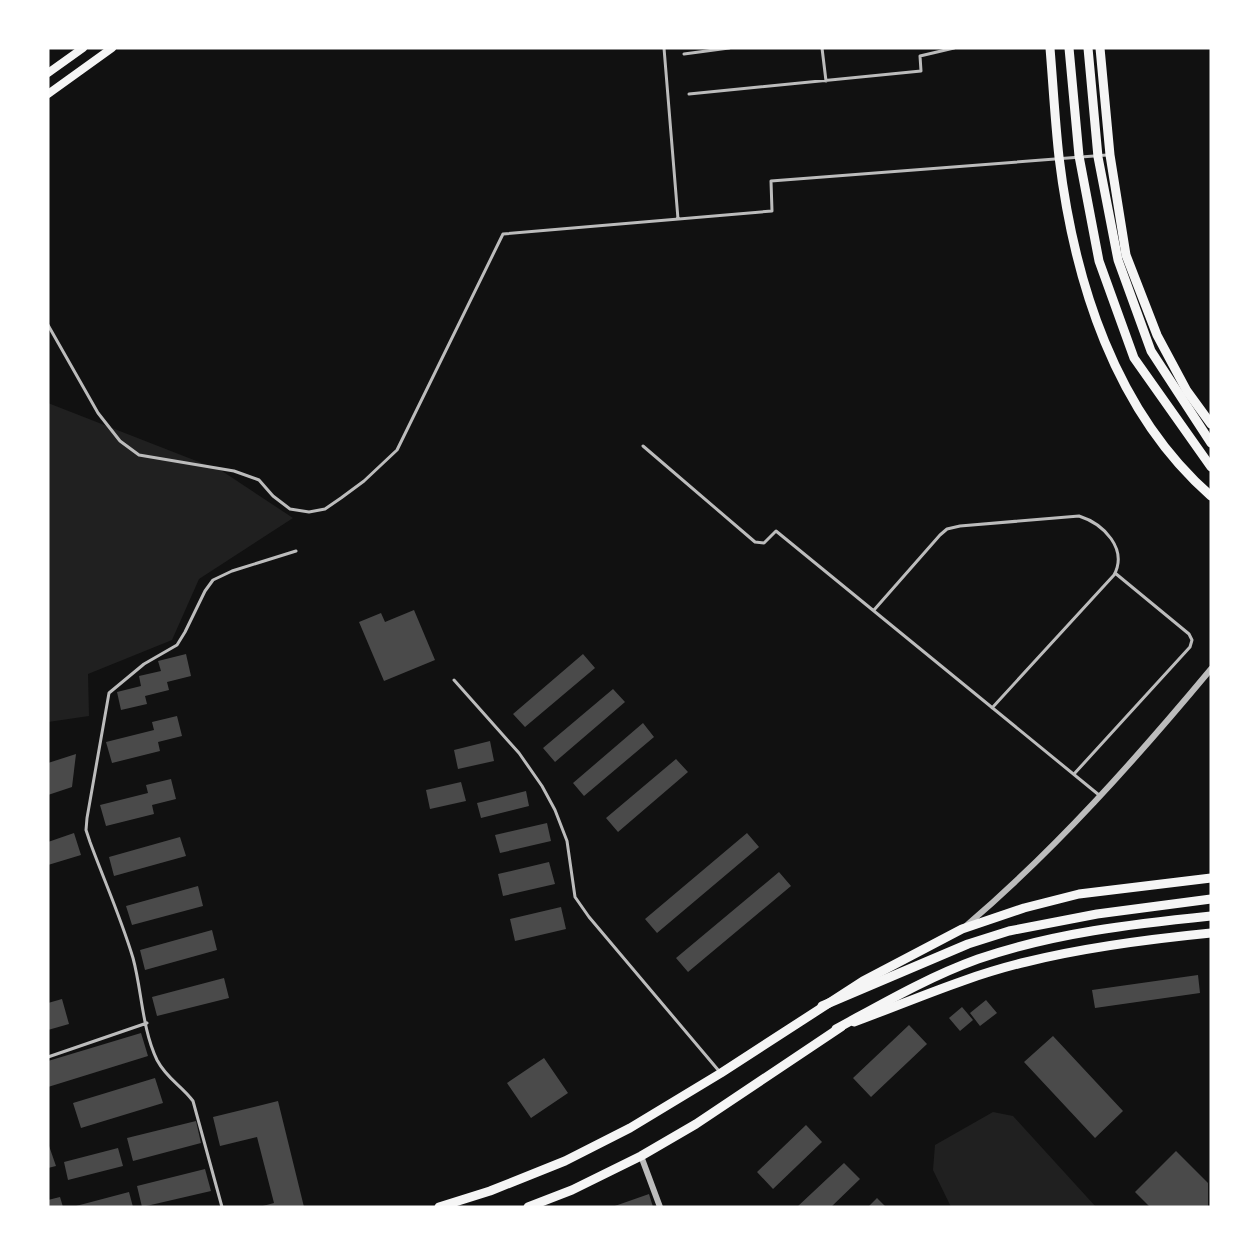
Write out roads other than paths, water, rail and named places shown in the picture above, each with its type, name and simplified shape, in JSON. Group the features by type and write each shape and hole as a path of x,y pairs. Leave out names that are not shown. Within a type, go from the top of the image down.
{"main road":[{"path":"48,73 83,48"},
{"path":"48,94 112,48"},
{"path":"1050,48 1059,158 1069,217 1090,305 1115,368 1148,426 1190,477 1211,496"},
{"path":"1069,48 1079,156 1099,261 1134,358 1211,467"},
{"path":"1088,48 1098,157 1118,260 1151,351 1211,443"},
{"path":"1100,48 1110,154 1126,255 1157,335 1187,391 1211,424"},
{"path":"439,1207 490,1191 566,1161 630,1128 721,1073 863,981 962,929 1024,908 1079,894 1211,878"},
{"path":"822,1006 968,944 1009,931 1097,914 1211,899"},
{"path":"528,1207 572,1190 641,1156 696,1124 836,1029 915,985 979,959 1044,940 1148,923 1211,916"},
{"path":"836,1029 967,980 1027,962 1152,939 1211,933"}],"street":[{"path":"962,929 1007,891 1099,795 1211,669"},
{"path":"641,1156 660,1207"}],"lane":[{"path":"664,48 678,219"},
{"path":"684,54 729,48"},
{"path":"822,48 826,81"},
{"path":"689,94 921,71 920,56 954,48"},
{"path":"48,325 98,413 120,441 139,455 234,471 259,480 273,496 290,509 309,512 325,508 341,498 364,481 397,450 503,234 772,211 771,181 1110,154"},
{"path":"643,446 755,542 764,543 776,531 1099,795"},
{"path":"873,610 947,530 960,526 1079,516 1089,519 1114,542 1118,551 1119,565 1115,573 992,708"},
{"path":"222,1207 193,1101 185,1090 174,1083 158,1060 133,959 86,830 109,693 144,664 177,645 213,580 232,571 296,551"},
{"path":"1074,774 1190,646 1192,640 1189,634 1115,573"},
{"path":"453,680 519,753 551,802 567,841 575,897 589,917 721,1073"},
{"path":"48,1058 147,1023"}]}
